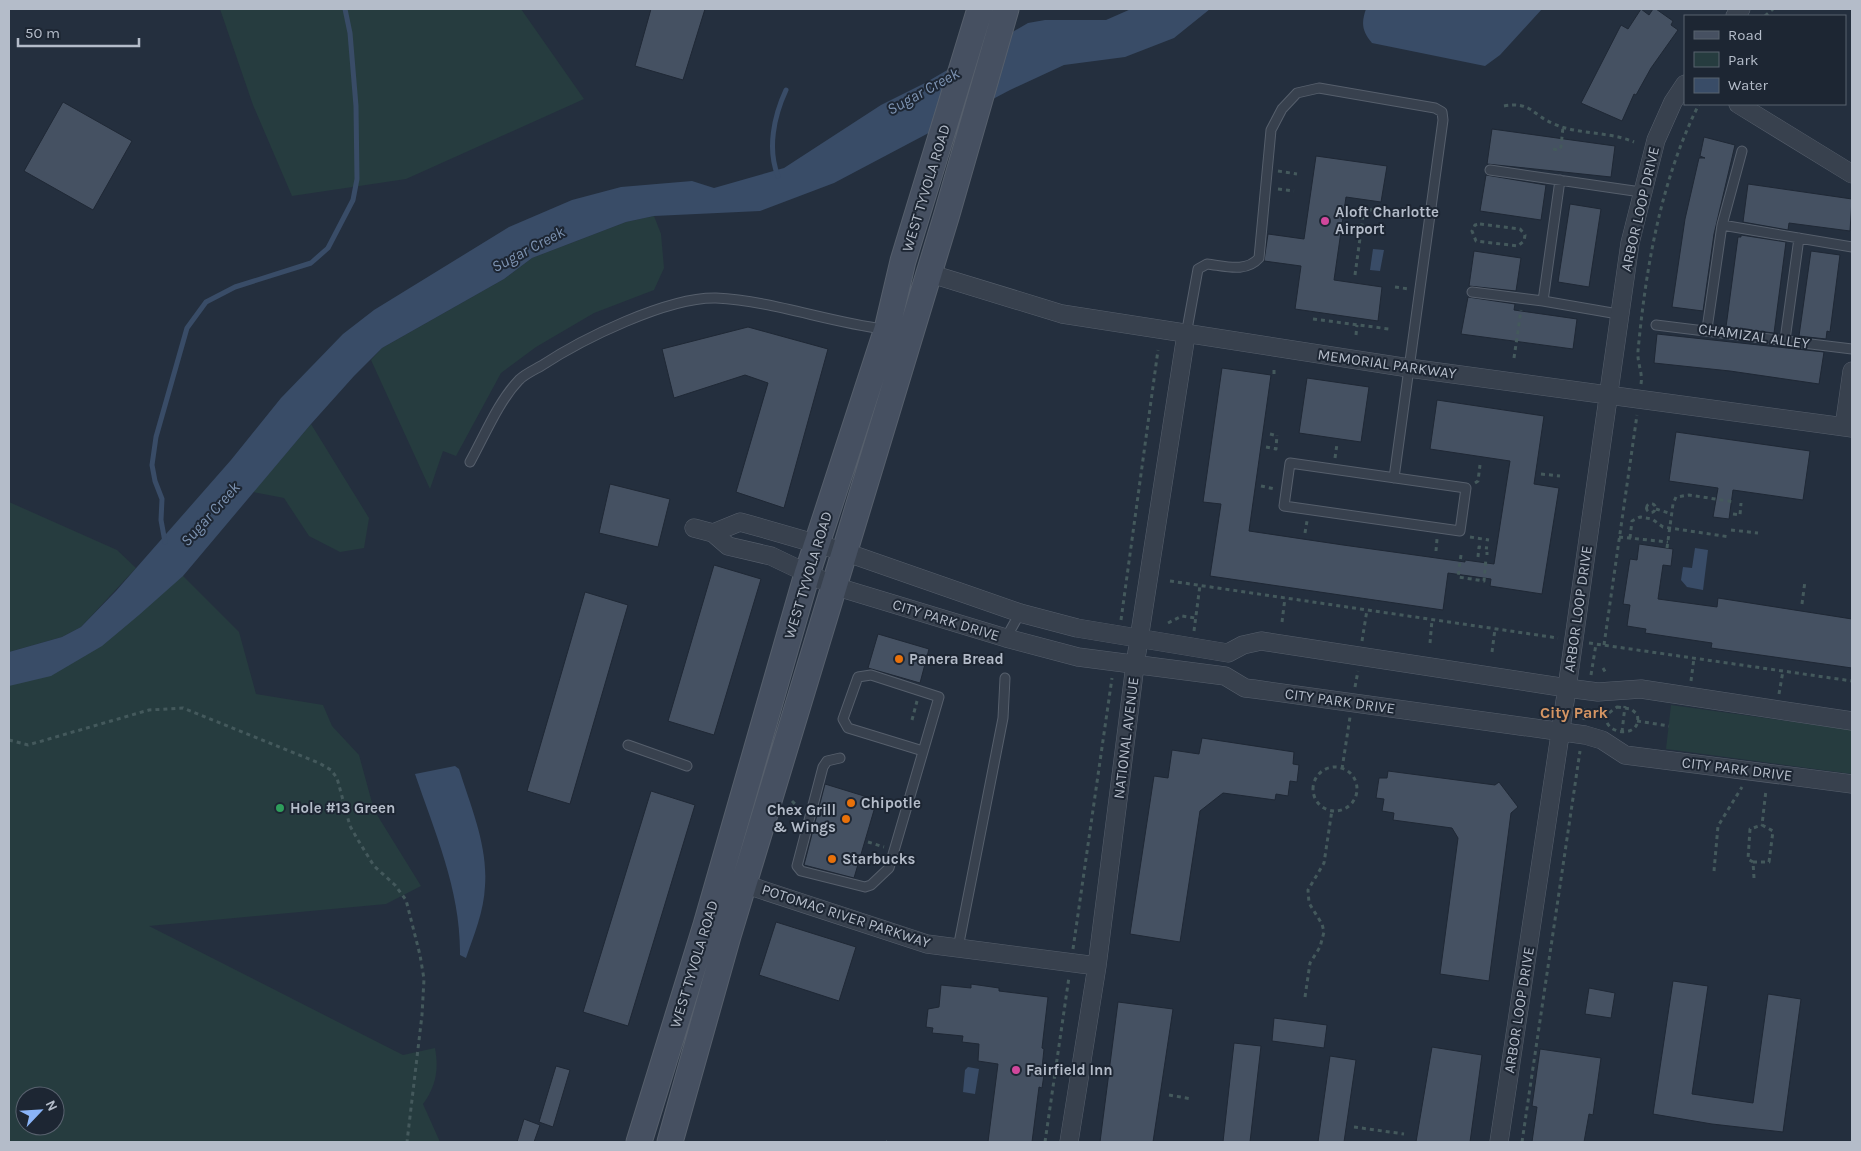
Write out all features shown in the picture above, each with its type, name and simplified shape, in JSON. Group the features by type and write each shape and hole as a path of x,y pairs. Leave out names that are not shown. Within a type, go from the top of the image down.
{"main road":[{"name":"WEST TYVOLA ROAD","path":"639,1142 706,925 807,574 887,329 903,261 980,9"},
{"name":"WEST TYVOLA ROAD","path":"670,1142 744,884 845,552 872,455 1006,9"}],"street":[{"name":"ARBOR LOOP DRIVE","path":"1499,1142 1567,688 1618,314 1641,192 1656,140 1673,102 1684,86"},
{"path":"1740,105 1852,174"},
{"name":"MEMORIAL PARKWAY","path":"928,273 1062,314 1186,335 1409,368 1848,427"},
{"name":"NATIONAL AVENUE","path":"1069,1142 1097,966 1135,665 1186,335"},
{"path":"1848,427 1852,371"},
{"name":"CITY PARK DRIVE","path":"713,534 740,522 845,552 1020,613 1077,628 1228,653 1243,645 1261,641 1567,688 1598,692 1641,690 1852,721"},
{"name":"CITY PARK DRIVE","path":"694,528 713,534 728,546 771,556 834,586 1006,638 1078,657 1225,676 1245,688 1560,732 1602,740 1626,755 1852,784"},
{"name":"POTOMAC RIVER PARKWAY","path":"744,884 927,944 1097,966"}],"lane":[{"path":"1186,335 1198,269 1207,264 1243,268 1252,266 1259,258 1272,130 1282,109 1297,93 1319,88 1434,108 1442,112 1443,120 1394,478"},
{"path":"1707,329 1722,225 1742,151"},
{"path":"1490,170 1641,192"},
{"path":"1543,301 1560,180"},
{"path":"1722,225 1852,247"},
{"path":"1785,340 1799,238"},
{"path":"1472,292 1543,301 1618,314"},
{"path":"470,462 501,406 519,380 560,353 598,334 668,306 715,298 793,310 863,326 887,329"},
{"name":"CHAMIZAL ALLEY","path":"1656,325 1707,329 1852,349"},
{"path":"1290,462 1394,478 1466,488 1460,531 1284,506 1290,462"},
{"path":"1006,638 1020,613"},
{"path":"840,758 827,761 823,767 797,866 800,871 858,887 871,885 889,868 939,697 864,675 855,680 843,719 848,728 923,751"},
{"path":"958,948 1003,718 1004,678"},
{"path":"628,745 687,766"}],"path":[{"path":"1504,106 1513,104 1528,106 1551,123 1563,127 1611,135 1634,142"},
{"path":"1640,387 1642,377 1638,353 1655,237 1667,187 1687,131 1700,105"},
{"path":"1552,149 1559,150 1561,147 1563,127"},
{"path":"1268,170 1297,174"},
{"path":"1266,188 1294,191"},
{"path":"1355,275 1364,209 1405,214"},
{"path":"1480,224 1520,229 1524,232 1525,239 1518,246 1476,241 1472,231 1476,225 1480,224"},
{"path":"1514,358 1521,307"},
{"path":"1313,319 1388,331"},
{"path":"1356,336 1357,325"},
{"path":"1121,618 1158,350"},
{"path":"1604,645 1638,410"},
{"path":"1266,447 1276,448 1274,435"},
{"path":"1541,474 1560,476"},
{"path":"1667,548 1674,500 1680,495 1735,502"},
{"path":"1733,514 1740,515 1741,503"},
{"path":"1651,512 1647,508 1648,504 1653,504 1656,509 1672,514"},
{"path":"1651,512 1656,509"},
{"path":"1650,519 1651,512"},
{"path":"1630,538 1631,525 1635,518 1650,519 1660,526 1730,538"},
{"path":"1731,530 1758,534"},
{"path":"1460,531 1472,538 1489,540"},
{"path":"1619,537 1668,542"},
{"path":"1461,555 1458,577 1484,581 1487,553 1479,547 1478,557"},
{"path":"1170,581 1562,638"},
{"path":"1802,604 1805,582"},
{"path":"1194,630 1200,585"},
{"path":"1282,622 1285,598"},
{"path":"1361,649 1367,610"},
{"path":"1168,623 1182,616 1195,618"},
{"path":"1430,643 1432,620"},
{"path":"1492,652 1495,629"},
{"path":"1581,642 1852,681"},
{"path":"1590,682 1596,644"},
{"path":"1691,681 1694,658"},
{"path":"1354,695 1359,665"},
{"path":"1779,694 1783,671"},
{"path":"1072,953 1113,673"},
{"path":"1622,736 1626,698"},
{"path":"1583,728 1587,699"},
{"path":"9,740 28,745 149,710 183,708 332,770 337,778 350,826 374,866 395,885 406,900 420,954 424,979 422,1016 407,1142"},
{"path":"1613,708 1625,708 1634,710 1638,721 1633,730 1622,731 1609,727 1605,716 1613,708"},
{"path":"1342,769 1351,711"},
{"path":"1585,714 1605,716"},
{"path":"1638,721 1669,726"},
{"path":"1522,1142 1580,747"},
{"path":"1326,769 1342,769 1351,774 1356,794 1348,806 1341,810 1332,810 1320,805 1315,799 1313,784 1316,778 1326,769"},
{"path":"1714,871 1718,826 1743,786"},
{"path":"1762,825 1766,790"},
{"path":"792,801 801,816"},
{"path":"1305,997 1311,957 1320,947 1324,932 1322,924 1309,903 1308,890 1324,863 1332,810"},
{"path":"1762,825 1773,831 1769,862 1754,862 1748,859 1750,829 1762,825"},
{"path":"1754,862 1754,878"},
{"path":"1045,1142 1070,973"},
{"path":"1169,1095 1192,1099"},
{"path":"1354,1128 1404,1134"}],"green space":[{"path":"220,9 521,9 584,99 406,179 292,196 253,105"},
{"path":"654,216 661,234 664,268 654,290 594,313 536,347 501,373 456,456 443,451 430,489 371,360 382,348 504,279 532,258 626,222"},
{"path":"311,424 369,518 364,548 340,552 309,536 284,498 253,492"},
{"path":"9,502 117,550 136,568 81,627 62,637 9,652"},
{"path":"168,561 239,632 256,694 323,705 332,726 359,755 374,810 421,886 386,904 149,926 403,1055 435,1048 437,1064 434,1084 423,1104 440,1142 9,1142 9,666 72,642"},
{"path":"1671,705 1852,730 1852,774 1666,749"}],"water":[{"name":"Sugar Creek","path":"1131,9 1210,9 1174,38 1125,57 1064,65 1010,90 834,183 760,211 654,216 626,222 532,258 504,279 382,348 311,424 183,576 102,646 51,676 9,686 9,652 62,637 81,627 116,591 231,460 281,398 343,334 374,310 509,227 572,200 621,187 692,181 714,188 784,168 881,105 925,83 1028,23 1045,20 1106,20"},
{"path":"1366,9 1542,9 1500,55 1485,66 1372,43 1363,27"},
{"path":"1373,249 1384,250 1380,271 1370,270"},
{"path":"1695,548 1708,550 1703,590 1687,587 1681,580 1683,567 1692,568"},
{"path":"455,766 459,769 478,827 485,871 483,905 466,958 460,955 456,908 445,863 415,774"},
{"path":"968,1067 979,1069 975,1094 963,1092 965,1070"}],"building":[{"path":"651,9 705,9 683,80 635,66"},
{"path":"1641,9 1649,15 1653,9 1656,9 1673,21 1671,25 1678,30 1651,68 1636,95 1634,94 1622,121 1581,103 1621,25 1628,29"},
{"path":"63,102 132,141 93,210 24,171"},
{"path":"1492,129 1615,146 1611,177 1487,164"},
{"path":"1704,137 1735,145 1714,234 1703,311 1672,307 1685,219 1699,158 1705,158 1700,156"},
{"name":"Aloft Charlotte Airport","path":"1316,156 1387,166 1381,202 1346,197 1334,280 1382,287 1378,321 1295,309 1301,266 1264,261 1268,234 1304,239"},
{"path":"1486,175 1546,185 1541,220 1480,211"},
{"path":"1748,184 1852,199 1850,231 1789,223 1788,230 1743,222"},
{"path":"1570,204 1601,209 1589,287 1558,282"},
{"path":"1741,235 1786,242 1774,333 1726,327 1738,237 1741,237"},
{"path":"1474,251 1521,258 1516,291 1469,286"},
{"path":"1811,251 1840,255 1830,332 1827,331 1826,339 1799,336"},
{"path":"1468,297 1515,304 1514,310 1577,319 1573,349 1461,334"},
{"path":"748,327 828,349 784,508 736,492 768,383 745,375 674,398 662,349"},
{"path":"1657,334 1824,352 1819,384 1730,371 1654,363"},
{"path":"1222,368 1271,375 1249,531 1465,562 1465,560 1494,564 1510,461 1430,449 1437,400 1544,416 1534,484 1559,488 1542,594 1490,586 1491,579 1448,573 1443,610 1210,576 1221,504 1203,502"},
{"path":"1307,378 1369,387 1361,442 1299,433"},
{"path":"1676,432 1810,451 1803,500 1733,490 1729,519 1713,517 1718,488 1669,481"},
{"path":"610,484 670,499 658,547 599,533"},
{"path":"1639,544 1673,549 1671,566 1663,565 1658,599 1717,607 1718,598 1852,619 1852,668 1711,648 1712,643 1645,633 1646,629 1627,626 1630,605 1623,604 1630,559 1637,560"},
{"path":"714,565 761,579 714,735 668,721"},
{"path":"585,592 628,605 570,804 527,791"},
{"name":"Panera Bread","path":"878,634 929,649 920,683 868,668"},
{"path":"1202,738 1294,752 1293,764 1299,765 1297,782 1290,781 1288,796 1276,794 1275,800 1223,793 1200,811 1180,942 1130,934 1154,776 1168,778 1172,750 1199,754"},
{"path":"1388,771 1495,785 1499,782 1518,807 1511,813 1489,981 1440,974 1458,838 1452,828 1393,820 1394,813 1382,811 1384,799 1376,798 1379,778 1387,778"},
{"path":"825,784 877,800 854,878 804,865"},
{"path":"651,791 695,805 628,1026 583,1012"},
{"path":"776,922 856,947 839,1001 759,975"},
{"path":"1673,981 1708,986 1692,1094 1753,1103 1768,994 1801,999 1783,1132 1712,1124 1653,1114"},
{"path":"971,984 999,988 999,991 1048,997 1042,1048 1044,1049 1042,1068 1045,1068 1042,1088 1039,1087 1032,1142 988,1142 998,1064 978,1061 979,1044 962,1042 963,1036 932,1033 933,1028 926,1027 928,1009 939,1007 941,985 971,988"},
{"path":"1589,988 1615,993 1611,1018 1585,1014"},
{"path":"1118,1002 1173,1009 1153,1142 1100,1142"},
{"path":"1274,1018 1327,1025 1324,1048 1272,1041"},
{"path":"1234,1043 1261,1046 1250,1142 1223,1142"},
{"path":"1432,1047 1482,1055 1470,1142 1416,1142"},
{"path":"1540,1049 1601,1058 1593,1115 1589,1114 1584,1142 1532,1142 1537,1107 1532,1106"},
{"path":"1330,1056 1356,1060 1344,1142 1318,1142"},
{"path":"556,1066 570,1070 553,1127 539,1122"},
{"path":"524,1119 540,1125 534,1142 517,1142"}],"waterway":[{"path":"165,542 161,520 162,499 155,481 152,465 156,437 187,328 206,302 235,287 311,263 328,248 353,200 357,179 356,106 350,33 345,9"},
{"path":"778,176 773,155 773,133 778,111 786,90"}],"place":[{"name":"Aloft Charlotte Airport","path":"1325,221"},
{"name":"Panera Bread","path":"899,659"},
{"name":"Chipotle","path":"851,803"},
{"name":"Hole #13 Green","path":"280,808"},
{"name":"Chex Grill & Wings","path":"846,819"},
{"name":"Starbucks","path":"832,859"},
{"name":"Fairfield Inn","path":"1016,1070"}],"district":[{"name":"City Park","path":"1574,712"}]}
